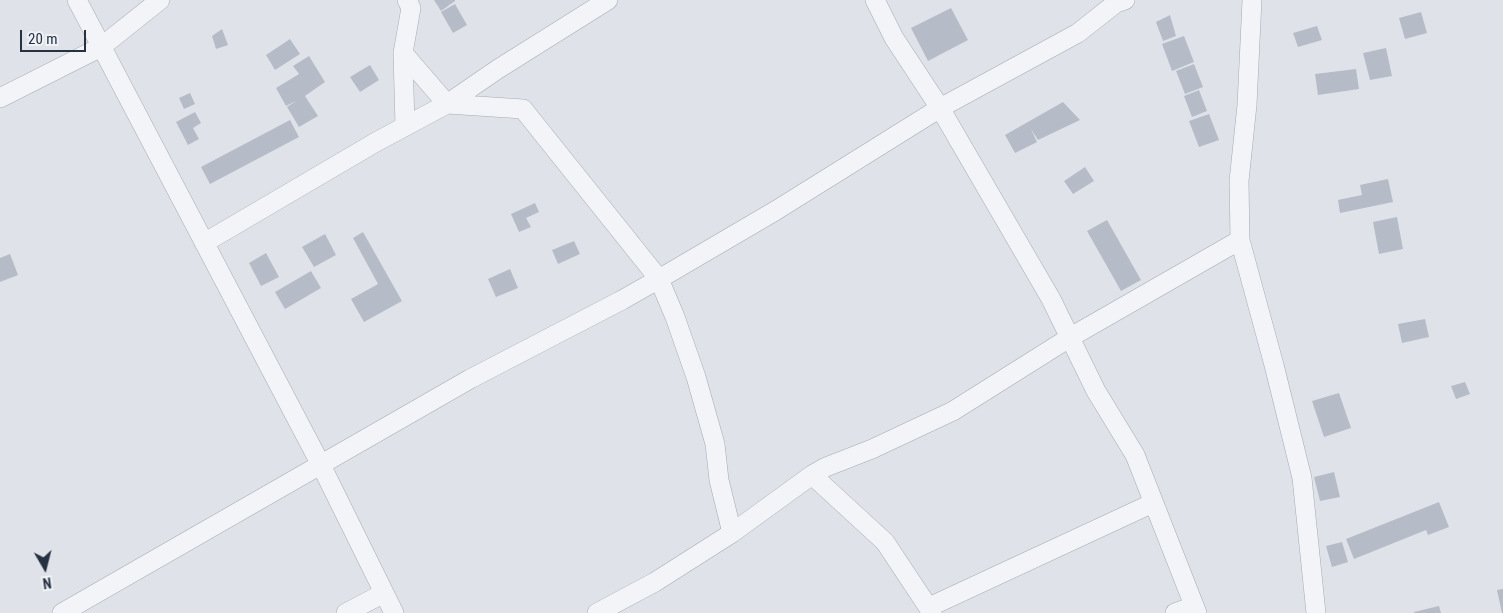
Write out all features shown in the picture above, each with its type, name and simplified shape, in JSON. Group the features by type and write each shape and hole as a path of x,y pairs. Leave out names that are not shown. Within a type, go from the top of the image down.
{"street":[{"path":"76,0 321,465 394,613"},
{"path":"0,98 101,47 160,0"},
{"path":"405,126 404,53 411,8 407,0"},
{"path":"204,243 405,126 447,104 498,69 608,0"},
{"path":"875,0 894,38 940,108 1050,299 1096,391 1134,455 1195,610 1175,613"},
{"path":"62,613 470,380 614,305 775,211 940,108 1078,34 1116,3 1125,0"},
{"path":"1252,0 1246,105 1239,181 1240,240 1274,364 1302,478 1316,613"},
{"path":"404,53 447,104 523,109 659,279 696,376 715,444 720,480 732,533"},
{"path":"597,613 655,582 732,533 812,475 953,411 1070,338 1240,240"},
{"path":"812,475 885,542 931,610 1153,503"},
{"path":"346,613 384,593"}],"building":[{"path":"434,0 455,0 455,1 441,11"},
{"path":"455,4 467,25 453,33 441,12"},
{"path":"951,8 968,40 928,61 911,28"},
{"path":"1421,12 1427,33 1405,39 1399,18"},
{"path":"1170,15 1176,36 1163,41 1156,22"},
{"path":"1317,26 1322,40 1298,47 1293,33"},
{"path":"222,29 228,45 216,49 212,36"},
{"path":"1184,36 1194,62 1172,71 1162,44"},
{"path":"290,39 300,54 275,70 266,55"},
{"path":"1386,48 1392,76 1370,80 1363,53"},
{"path":"309,56 325,82 305,96 318,116 299,127 287,107 296,101 286,106 276,88 299,74 293,66"},
{"path":"1194,64 1203,87 1185,94 1176,71"},
{"path":"370,65 379,80 360,92 350,77"},
{"path":"1356,69 1359,89 1318,95 1315,74"},
{"path":"1199,90 1207,111 1192,117 1184,96"},
{"path":"190,93 195,104 184,109 179,98"},
{"path":"1063,102 1080,120 1038,140 1031,129 1037,142 1015,153 1005,135"},
{"path":"195,112 201,123 193,128 199,139 188,145 176,122"},
{"path":"1209,114 1219,140 1199,147 1189,121"},
{"path":"290,120 299,137 210,184 201,167"},
{"path":"1085,167 1094,181 1073,194 1064,181"},
{"path":"1388,179 1393,202 1340,213 1338,200 1362,195 1360,185"},
{"path":"535,203 539,212 526,218 531,227 519,232 511,214"},
{"path":"1397,217 1403,249 1379,254 1373,222"},
{"path":"1107,220 1141,280 1121,291 1087,231"},
{"path":"363,232 402,301 364,322 351,299 378,284 353,238"},
{"path":"325,234 336,255 314,267 302,247"},
{"path":"574,241 580,254 558,264 552,250"},
{"path":"266,253 279,277 261,286 249,263"},
{"path":"10,254 18,275 0,282 0,258"},
{"path":"510,269 518,288 496,297 488,279"},
{"path":"311,271 321,288 285,309 275,292"},
{"path":"1425,319 1429,337 1402,343 1398,324"},
{"path":"1465,382 1470,394 1456,399 1451,386"},
{"path":"1339,393 1351,428 1324,437 1312,401"},
{"path":"1334,472 1340,497 1320,501 1314,477"},
{"path":"1439,502 1449,527 1428,535 1426,530 1354,559 1346,539"},
{"path":"1342,542 1348,562 1332,567 1326,546"},
{"path":"1503,589 1503,613 1502,613 1497,590"},
{"path":"1439,606 1441,613 1414,613 1414,612"}]}
